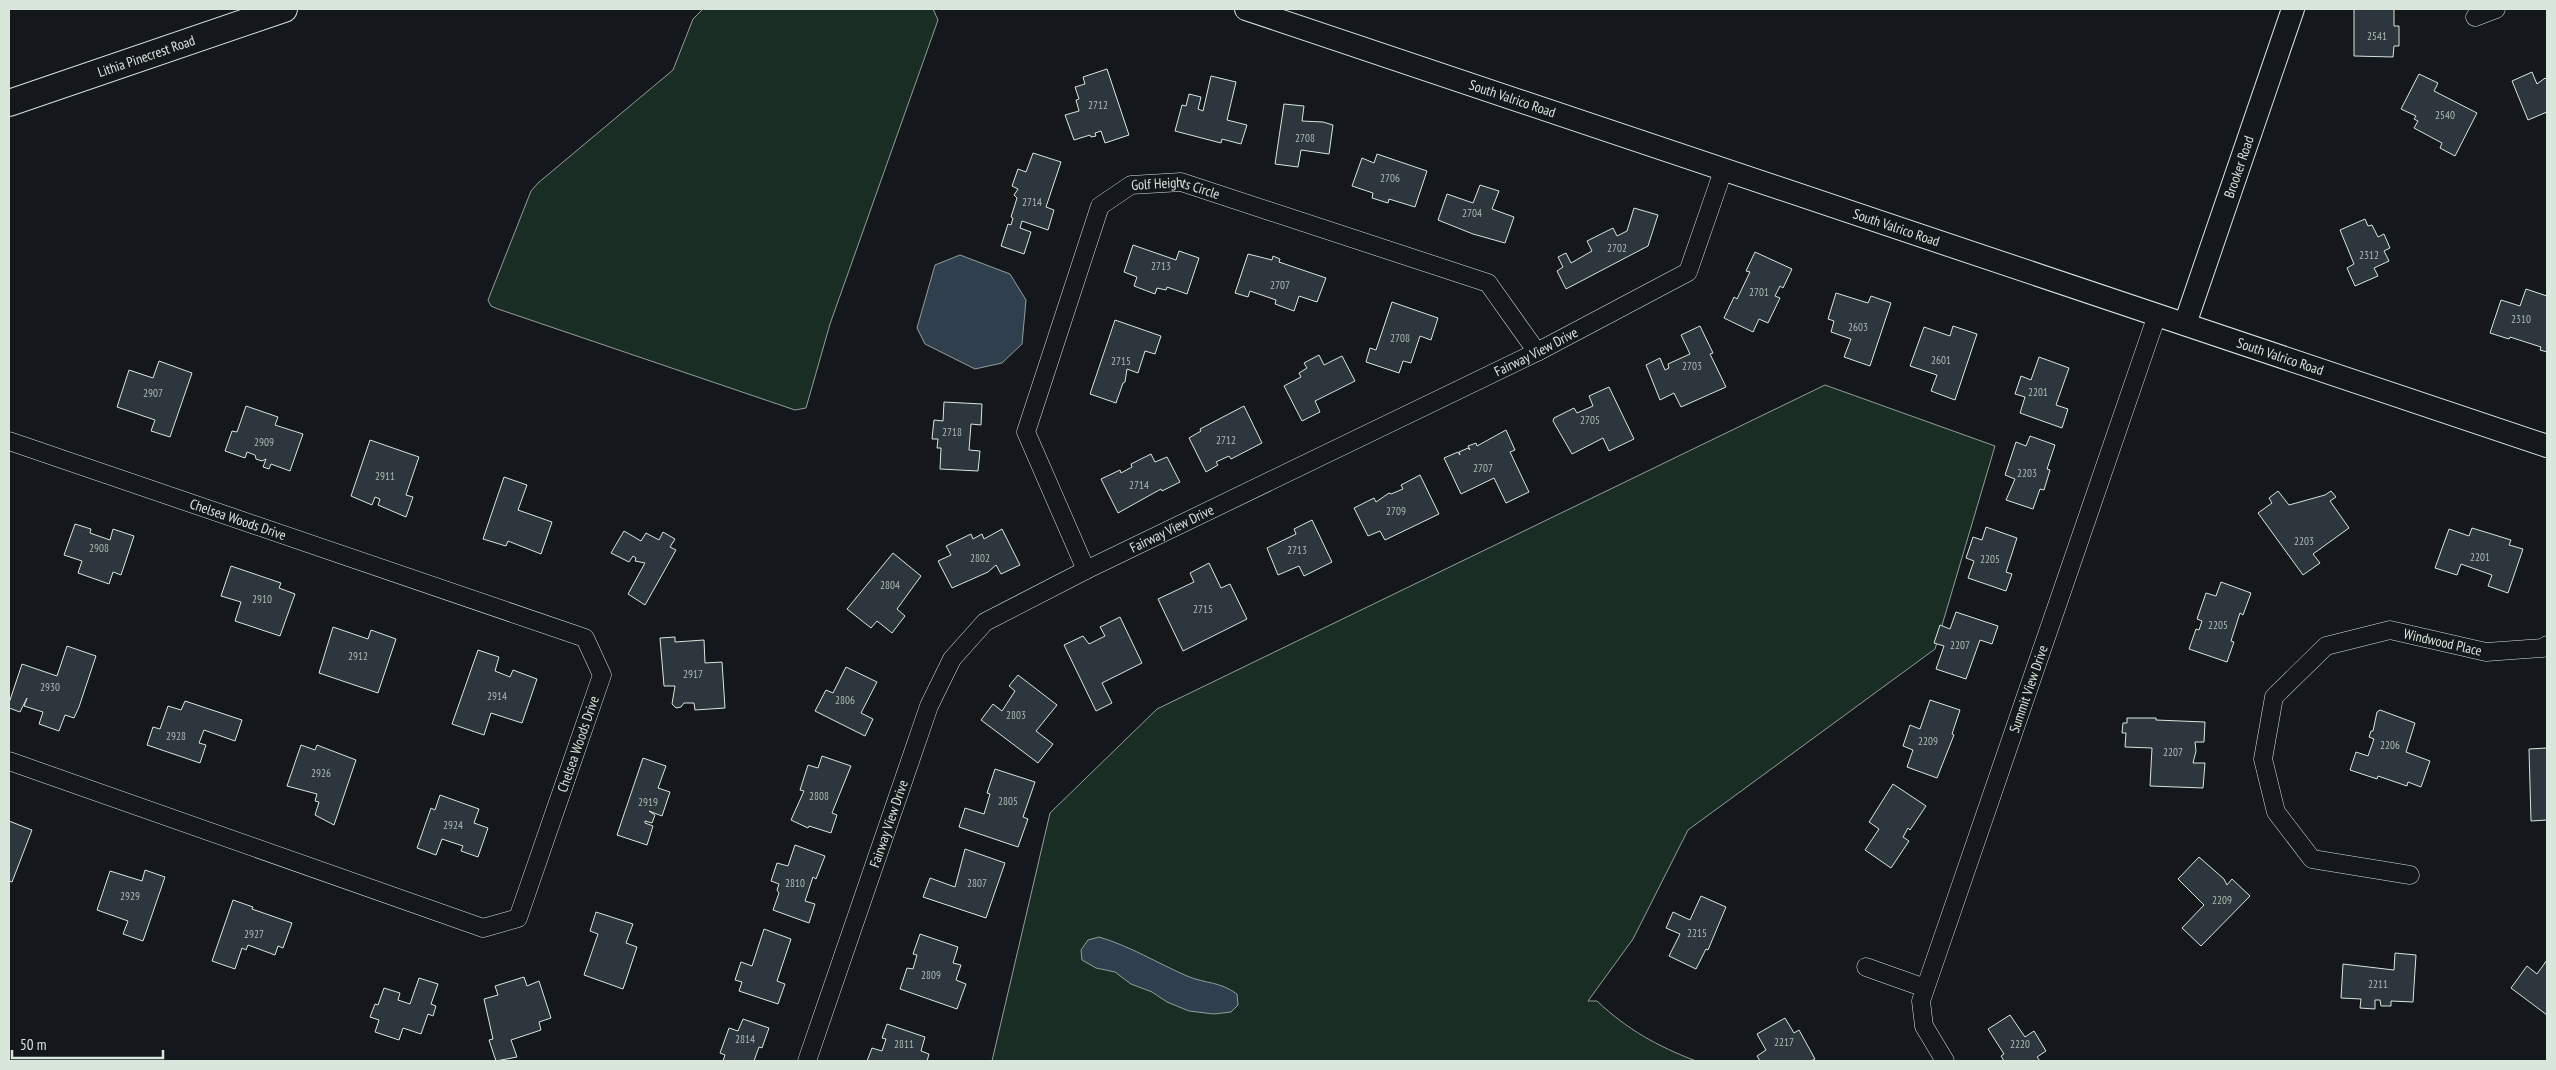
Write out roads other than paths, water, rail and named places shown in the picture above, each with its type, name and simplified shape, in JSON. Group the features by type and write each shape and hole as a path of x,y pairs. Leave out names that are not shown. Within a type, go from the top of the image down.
{"main road":[{"name":"Lithia Pinecrest Road","path":"9,103 284,9"}],"street":[{"name":"South Valrico Road","path":"1246,9 2547,446"},
{"name":"Brooker Road","path":"2185,324 2293,9"},
{"path":"2475,17 2496,9"},
{"name":"Fairway View Drive","path":"807,1061 929,706 952,659 985,622 1086,570 1537,352 1688,272 1724,168"},
{"name":"Golf Heights Circle","path":"1086,570 1026,432 1100,206 1131,185 1181,182 1488,283 1537,352"},
{"name":"Summit View Drive","path":"1945,1061 1924,1026 1921,1001 2158,315"},
{"name":"Chelsea Woods Drive","path":"9,441 585,638 602,675 518,918 483,928 9,761"},
{"name":"Windwood Place","path":"2410,875 2312,859 2276,812 2263,759 2274,697 2326,646 2390,630 2486,652 2547,645"},
{"path":"1866,967 1926,988"}],"water":[{"path":"960,255 1010,274 1026,300 1022,344 1002,363 975,369 925,344 917,328 935,265"},
{"path":"1099,937 1133,950 1187,976 1230,990 1237,994 1238,1005 1231,1012 1214,1014 1189,1011 1167,1002 1152,992 1131,984 1115,972 1096,968 1082,960 1081,950 1088,940"}]}
